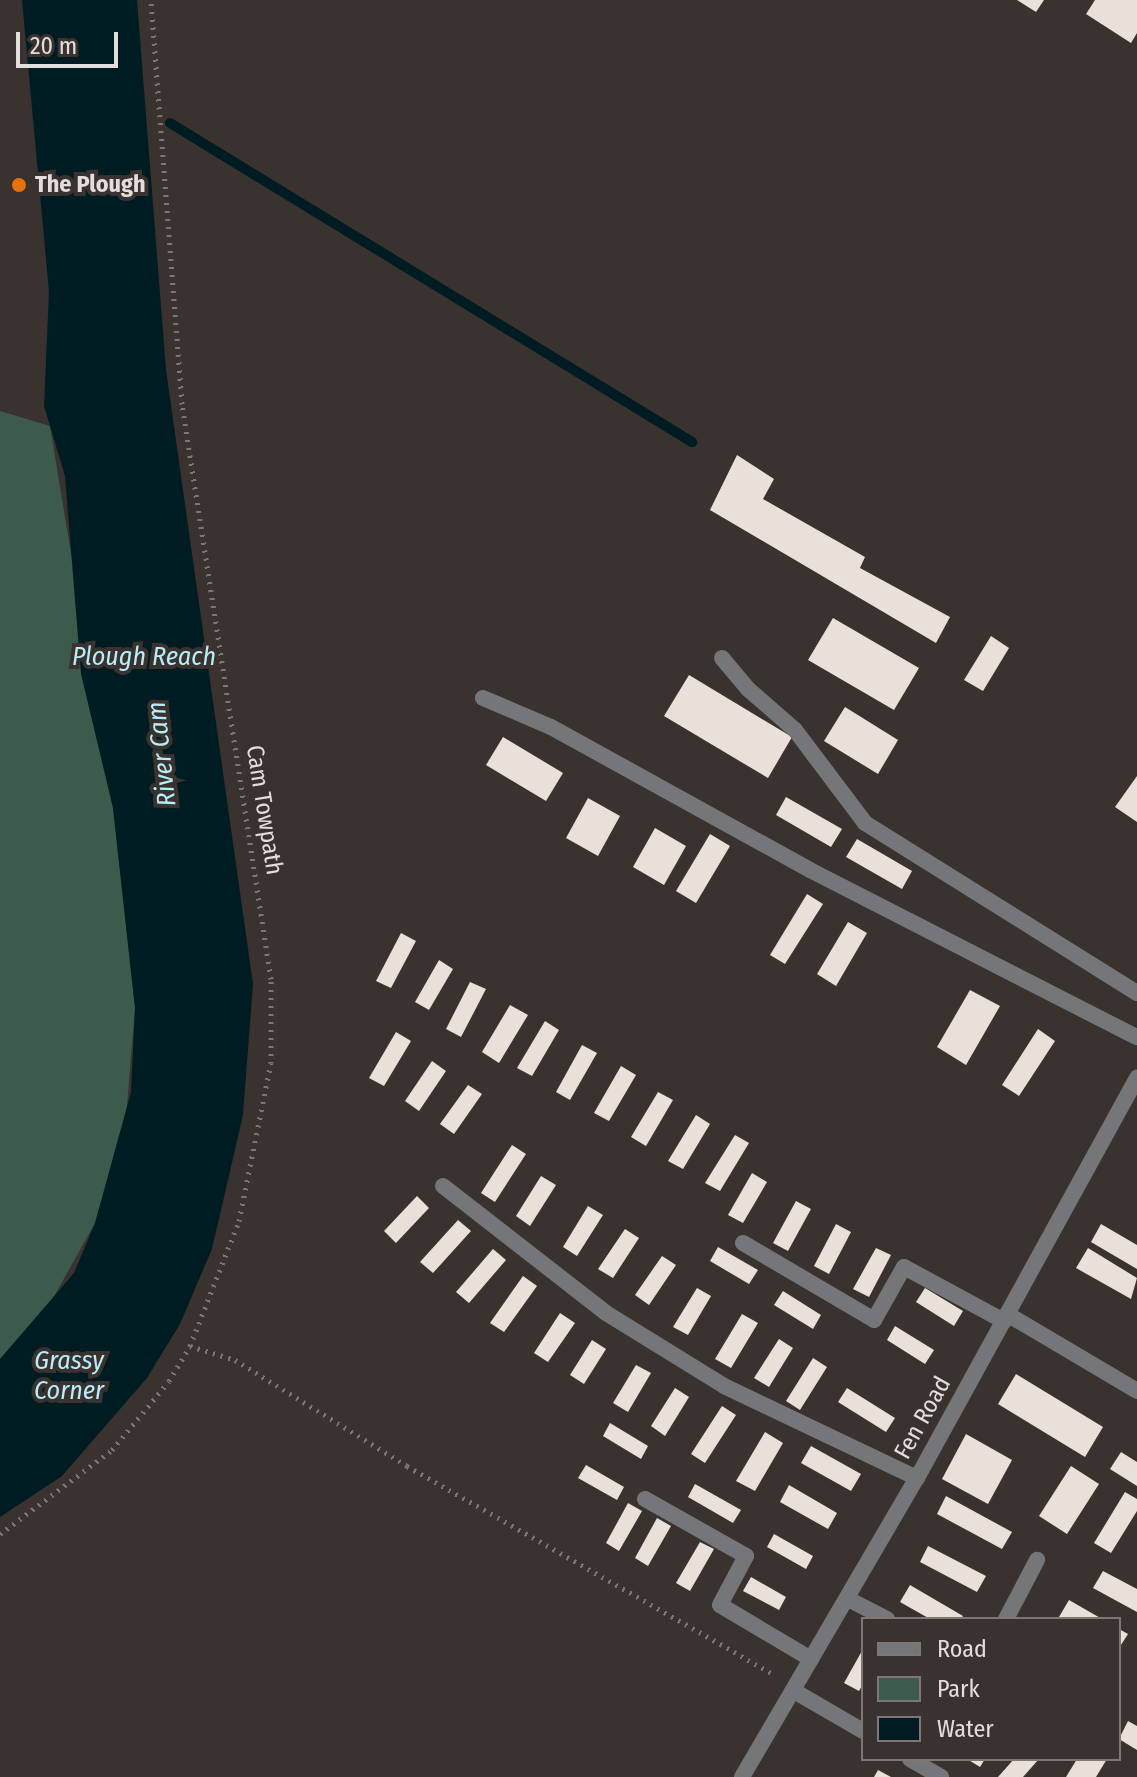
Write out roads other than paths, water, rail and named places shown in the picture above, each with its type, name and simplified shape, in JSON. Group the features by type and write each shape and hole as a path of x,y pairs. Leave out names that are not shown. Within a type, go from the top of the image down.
{"street":[{"path":"722,658 748,689 795,730 865,823 1137,993"},
{"path":"483,698 551,727 810,870 1137,1037"},
{"name":"Fen Road","path":"742,1777 917,1478 1137,1078"},
{"path":"443,1186 606,1313 724,1386 917,1478"},
{"path":"743,1243 874,1320 904,1267 1006,1318 1137,1391"},
{"path":"645,1499 746,1556 720,1605 811,1659"},
{"path":"1007,1617 1037,1560"},
{"path":"848,1599 883,1617"},
{"path":"794,1691 861,1730"},
{"path":"913,1761 941,1777"}],"water":[{"path":"22,0 137,0 166,370 253,984 243,1115 212,1249 180,1324 147,1378 62,1476 0,1517 0,1359 74,1273 95,1223 131,1092 135,1008 113,808 81,674 65,476 44,406 49,292"}],"waterway":[{"path":"170,123 692,442"}],"place":[{"name":"The Plough","path":"19,185"}],"water label":[{"name":"Plough Reach","path":"144,657"},
{"name":"River Cam","path":"162,754"},
{"name":"Grassy Corner","path":"69,1376"}]}
